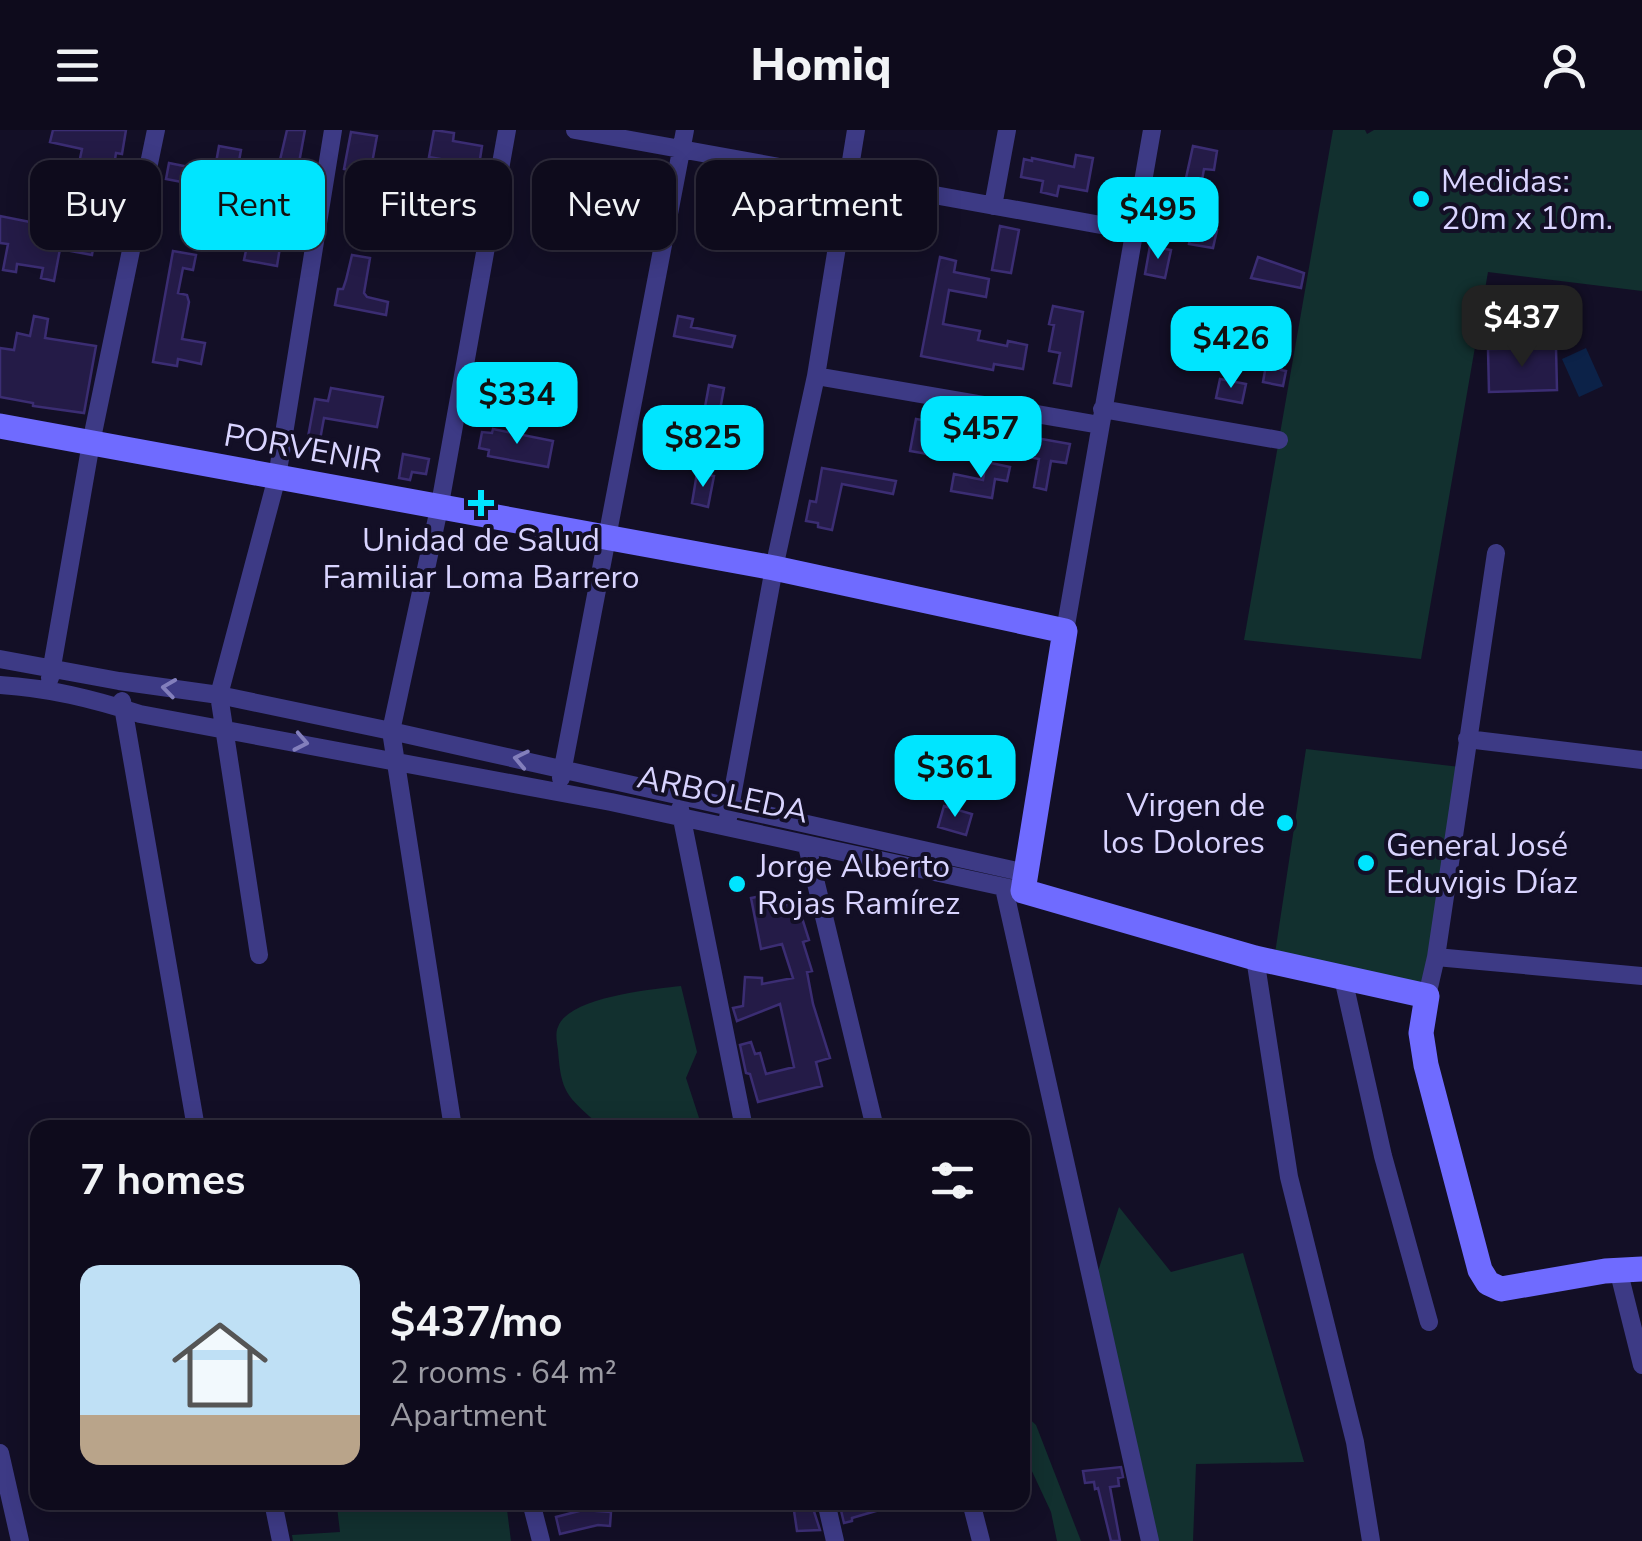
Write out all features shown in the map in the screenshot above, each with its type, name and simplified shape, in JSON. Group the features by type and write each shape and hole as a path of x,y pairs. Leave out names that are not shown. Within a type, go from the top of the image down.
{"street":[{"path":"49,689 92,443 156,130"},
{"path":"259,955 219,695 277,477 333,130"},
{"path":"451,1120 391,731 440,504 507,130"},
{"path":"575,130 729,160"},
{"path":"558,792 686,130"},
{"path":"850,160 856,130"},
{"path":"993,206 1006,130"},
{"path":"1150,1541 1018,884 1152,130"},
{"path":"937,196 1134,232"},
{"path":"726,828 774,568 816,376 835,250"},
{"path":"816,376 1279,440"},
{"name":"PORVENIR","path":"0,426 774,568 1066,631"},
{"path":"1496,553 1436,957 1426,996 1421,1033 1426,1064 1480,1270 1488,1283 1501,1289 1630,1269 1642,1364"},
{"name":"ARBOLEDA","path":"0,659 219,695 730,806 1018,884 1255,958 1426,996"},
{"path":"119,681 195,1120"},
{"name":"ARBOLEDA","path":"0,684 49,689 124,709 558,792 807,846 1018,884"},
{"path":"1467,739 1642,760"},
{"path":"677,794 742,1120"},
{"path":"807,846 873,1120"},
{"path":"1436,957 1642,976"},
{"path":"1255,958 1289,1177 1354,1442 1371,1541"},
{"path":"1343,978 1383,1156 1428,1322"},
{"path":"0,1453 20,1541"},
{"path":"274,1510 281,1541"},
{"path":"533,1510 542,1541"},
{"path":"828,1510 835,1541"},
{"path":"973,1510 981,1541"}],"green space":[{"path":"1333,130 1365,130 1367,134 1374,130 1642,130 1642,291 1488,272 1421,659 1244,640"},
{"name":"General José Eduvigis Díaz","path":"1306,749 1460,767 1424,985 1274,960"},
{"path":"681,986 697,1052 686,1078 700,1120 594,1120 572,1099 564,1085 558,1027 578,1008 652,989"},
{"path":"1119,1207 1171,1272 1243,1253 1304,1462 1196,1464 1193,1541 1143,1541 1088,1302"},
{"path":"1030,1419 1036,1425 1081,1541 1057,1541 1051,1512 1030,1467"},
{"path":"337,1510 507,1510 511,1541 293,1541 292,1535 340,1532"}],"water":[{"path":"1586,348 1603,386 1579,397 1562,359"}],"building":[{"path":"53,130 126,130 122,154 116,153 115,160 80,160 82,149 50,142"},
{"path":"287,130 305,130 300,160 280,160"},
{"path":"434,130 454,133 453,141 482,146 480,160 429,157"},
{"path":"351,132 377,136 373,160 346,160"},
{"path":"219,146 241,150 239,160 216,160"},
{"path":"1193,146 1217,151 1214,170 1204,169 1197,208 1207,210 1204,228 1217,230 1213,248 1189,244 1193,222 1177,219"},
{"path":"1076,155 1093,158 1087,191 1059,186 1057,196 1041,192 1043,181 1021,177 1024,159 1074,167"},
{"path":"169,163 181,165 181,182 166,179"},
{"path":"0,216 30,222 30,250 60,250 54,281 41,278 43,268 17,264 16,272 3,270 8,244 0,243"},
{"path":"1000,226 1019,230 1011,273 992,270"},
{"path":"1150,246 1171,250 1165,278 1145,274"},
{"path":"65,250 93,250 92,255"},
{"path":"246,250 280,250 277,266 244,260"},
{"path":"173,251 196,255 193,270 183,268 178,293 187,295 189,302 182,339 205,343 201,364 178,359 177,366 153,362"},
{"path":"352,255 370,258 364,293 388,302 386,315 335,305"},
{"path":"940,257 956,261 954,272 989,279 986,297 949,290 943,324 980,331 978,340 1007,346 1008,341 1027,345 1023,369 994,364 993,370 921,356"},
{"path":"1258,257 1304,273 1301,288 1251,278"},
{"path":"1053,306 1083,312 1071,386 1054,383 1060,353 1049,351"},
{"path":"34,316 48,319 45,338 96,346 84,413 0,397 0,348 14,350 17,333 30,336"},
{"path":"678,316 693,319 691,327 735,336 732,347 674,336"},
{"path":"1267,337 1286,341 1281,370 1286,371 1283,386 1263,382"},
{"path":"1556,348 1557,390 1489,392 1488,349"},
{"path":"1220,379 1246,384 1242,403 1216,398"},
{"path":"709,385 724,388 716,432 701,429"},
{"path":"331,388 383,397 377,427 324,418 320,440 308,437 315,399 328,401"},
{"path":"916,419 934,422 928,454 910,451"},
{"path":"493,429 553,441 548,467 488,456 489,450 479,448 482,432 492,433"},
{"path":"1019,435 1070,444 1066,463 1051,461 1046,490 1034,487 1039,459 1015,454"},
{"path":"403,454 429,459 426,474 412,472 410,480 399,478"},
{"path":"986,462 1010,467 1007,481 995,479 992,498 951,491 954,474 983,480"},
{"path":"822,468 896,481 893,494 842,484 832,530 818,527 818,523 806,521 810,501 816,502"},
{"path":"697,473 714,476 708,507 692,503"},
{"path":"944,806 972,814 966,835 938,827"},
{"path":"772,894 775,907 797,902 809,940 803,942 812,971 807,972 813,1004 830,1058 816,1062 822,1086 758,1102 740,1045 751,1042 755,1054 760,1053 766,1074 794,1067 780,1004 737,1021 733,1008 743,1006 745,977 762,978 762,984 793,978 782,944 761,949 751,898"},
{"path":"1121,1467 1123,1477 1118,1478 1119,1486 1110,1487 1120,1541 1111,1541 1098,1488 1095,1489 1094,1482 1085,1483 1083,1471"},
{"path":"583,1510 611,1512 610,1526 560,1534 556,1517"},
{"path":"794,1510 814,1510 820,1530 797,1531"},
{"path":"841,1510 879,1510 852,1518 844,1523"}],"place":[{"name":"Medidas: 20m x 10m.","path":"1421,199"},
{"name":"Unidad de Salud Familiar Loma Barrero","path":"481,503"},
{"name":"Virgen de los Dolores","path":"1285,823"},
{"name":"General José Eduvigis Díaz","path":"1366,863"},
{"name":"Jorge Alberto Rojas Ramírez","path":"737,884"}]}
